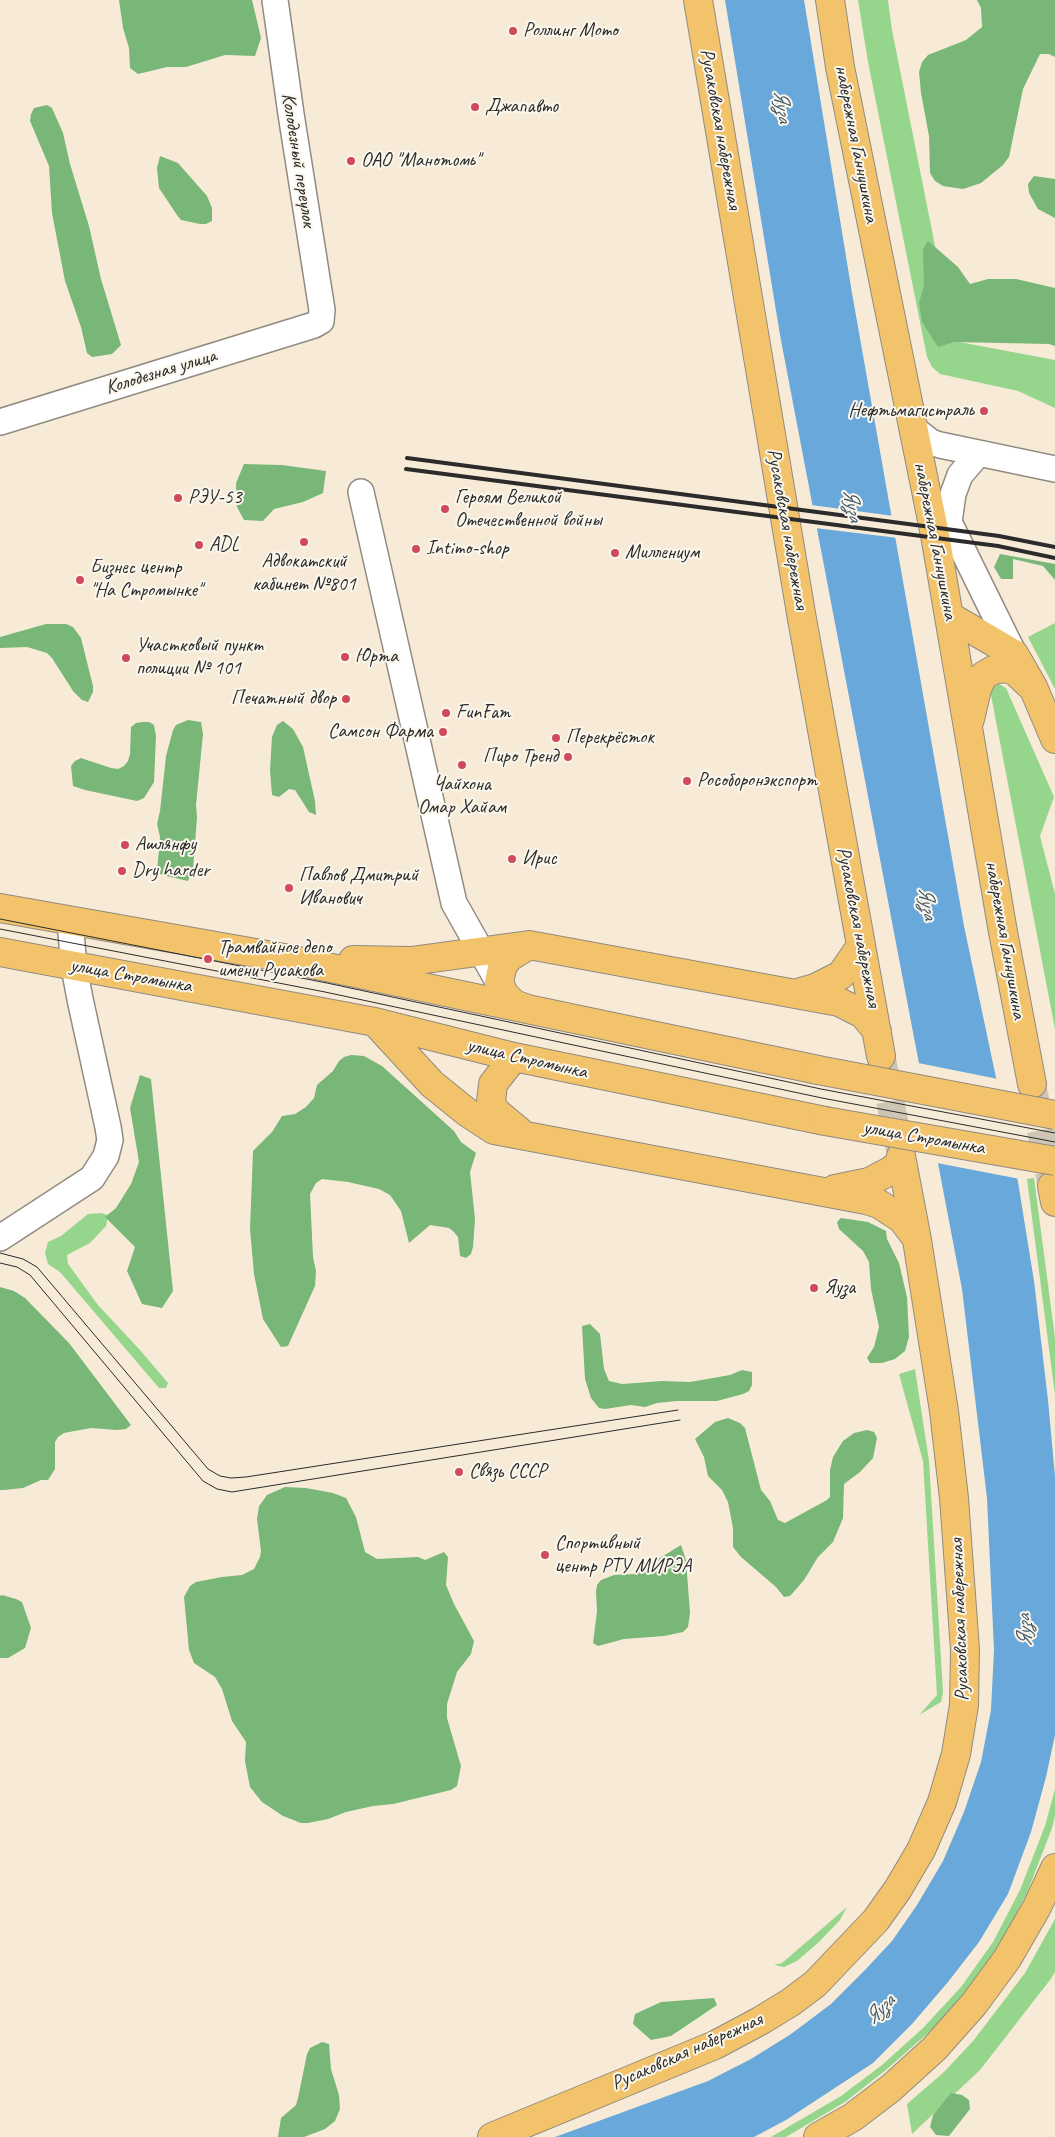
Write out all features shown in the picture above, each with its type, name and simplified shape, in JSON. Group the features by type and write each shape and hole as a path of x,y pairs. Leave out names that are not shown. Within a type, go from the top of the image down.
{"main road":[{"name":"Русаковская набережная","path":"698,0 802,619 879,1043 863,1014 839,1002 798,993"},
{"name":"набережная Ганнушкина","path":"830,0 840,67 929,506 969,726 1003,932 1032,1084"},
{"path":"949,616 1014,654 1033,687 1055,739"},
{"path":"969,726 977,689 983,676 993,670 1005,668 1016,672 1033,687"},
{"path":"0,908 284,958 818,1070 1055,1115"},
{"path":"284,958 411,961 529,945 798,993 815,988 841,975 861,946"},
{"path":"529,945 508,958 502,968 499,984 504,994 514,1004 531,1010"},
{"name":"улица Стромынка","path":"0,952 375,1022 514,1057 825,1121 1054,1183"},
{"path":"375,1022 432,1084 468,1113 494,1130 866,1200 879,1204 902,1219 917,1240"},
{"path":"514,1057 493,1084 491,1102 495,1111 504,1120 528,1136"},
{"name":"Русаковская набережная","path":"492,2137 714,2044 760,2021 791,2002 815,1984 876,1920 898,1889 921,1850 942,1802 956,1754 964,1705 965,1650 954,1498 944,1411 917,1240 901,1158 892,1170 869,1182 824,1192"},
{"path":"818,2137 853,2116 891,2088 934,2048 974,2004 1007,1959 1037,1907 1055,1868"}],"street":[{"name":"Колодезный переулок","path":"275,0 290,114 322,310 321,320"},
{"name":"Колодезная улица","path":"0,422 314,325 321,320"},
{"path":"913,428 931,442 978,454 1055,469"},
{"path":"929,506 934,491 951,467 978,454"},
{"path":"978,454 960,476 953,494 949,522 1014,654"},
{"path":"361,492 454,903 499,984"},
{"path":"0,1238 92,1178 106,1156 110,1140 74,967 70,921"}],"green space":[{"path":"119,0 252,0 261,38 255,56 225,55 186,67 167,67 138,74 130,68 129,48 123,28"},
{"path":"858,0 888,0 892,30 954,341 1055,360 1055,408 1018,391 940,374 932,367 927,357 868,62"},
{"path":"977,0 1055,0 1055,57 1049,54 1040,54 1023,89 1009,157 1003,165 981,183 963,189 943,186 935,181 930,173 929,136 919,72 922,62 928,55 966,40 982,27 981,8"},
{"path":"47,105 52,108 63,133 70,164 89,226 101,279 121,345 112,354 92,357 87,353 81,327 65,281 52,213 49,166 30,121 34,108"},
{"path":"160,156 178,163 207,196 212,208 212,221 200,224 181,220 177,215 159,188 157,168"},
{"path":"1034,176 1055,179 1055,218 1038,209 1029,193 1028,184"},
{"path":"928,241 958,267 970,284 988,279 1016,279 1055,288 1055,346 1049,344 954,342 938,347 922,322 919,303 924,285 923,249"},
{"path":"244,464 282,465 326,471 323,493 303,502 274,509 263,521 244,520 237,507 236,483"},
{"path":"1000,554 1055,564 1055,580 1043,566 1013,559 1013,579 1001,579 994,567"},
{"path":"1055,623 1055,689 1028,637"},
{"path":"46,624 66,624 73,627 81,638 93,686 93,692 88,702 82,700 73,691 47,653 27,647 0,648 0,637"},
{"path":"999,684 1006,688 1054,797 1040,836 1055,894 1055,1029 990,690 993,685"},
{"path":"188,720 201,722 203,734 196,805 197,817 193,869 188,881 162,875 157,871 160,837 157,824 166,756 173,730 176,725"},
{"path":"283,721 293,729 303,747 315,801 316,815 309,812 295,790 289,789 279,797 272,795 270,770 272,737 277,725"},
{"path":"149,722 154,725 156,736 154,782 144,798 137,801 73,786 71,766 81,758 111,768 118,769 124,766 130,754 131,727 136,723"},
{"path":"351,1055 364,1056 382,1066 454,1131 461,1142 476,1153 470,1172 475,1219 473,1247 471,1254 466,1258 460,1256 458,1237 454,1232 449,1228 430,1225 409,1243 401,1211 390,1195 379,1189 348,1182 322,1179 316,1183 310,1194 313,1257 316,1271 315,1286 288,1346 281,1347 263,1319 254,1274 250,1229 253,1151 272,1132 282,1116 295,1114 306,1107 314,1098 317,1085 333,1071 339,1061"},
{"path":"140,1075 151,1079 173,1291 162,1308 142,1304 127,1271 135,1247 105,1217 116,1208 131,1184 139,1162 130,1108"},
{"path":"1034,1178 1055,1338 1055,1395 1027,1179"},
{"path":"101,1213 108,1215 106,1226 90,1243 67,1255 68,1264 98,1305 168,1383 166,1388 159,1388 60,1272 48,1264 45,1253 48,1242 61,1236 88,1214"},
{"path":"841,1218 868,1222 886,1231 887,1239 899,1263 907,1297 909,1337 905,1351 895,1359 882,1363 870,1363 867,1358 874,1347 879,1327 871,1289 869,1262 863,1251 839,1229 837,1222"},
{"path":"0,1287 14,1291 25,1298 69,1343 131,1425 126,1429 91,1428 64,1433 55,1442 55,1469 48,1480 41,1480 23,1488 4,1490 0,1490"},
{"path":"590,1324 600,1334 604,1369 609,1381 622,1384 662,1381 690,1382 730,1375 742,1370 752,1372 752,1385 749,1391 743,1394 717,1401 677,1401 657,1403 645,1407 631,1405 605,1409 599,1408 591,1398 585,1379 582,1326"},
{"path":"915,1369 929,1461 943,1692 941,1702 919,1715 937,1695 923,1461 899,1374"},
{"path":"728,1418 740,1423 745,1428 761,1490 770,1501 778,1520 785,1523 830,1497 830,1470 833,1457 843,1441 854,1433 867,1430 874,1432 877,1438 873,1458 860,1472 844,1484 843,1518 833,1542 818,1557 804,1580 790,1596 784,1597 776,1587 741,1557 733,1547 733,1528 728,1502 722,1490 708,1476 704,1457 695,1439 715,1422"},
{"path":"285,1487 306,1488 333,1493 346,1498 356,1517 365,1552 377,1559 418,1557 425,1560 444,1552 448,1557 446,1585 474,1641 471,1654 457,1672 447,1704 447,1718 461,1766 457,1786 451,1790 393,1804 346,1812 328,1819 301,1823 283,1816 262,1802 250,1787 245,1761 246,1742 232,1721 222,1689 215,1677 194,1663 189,1650 184,1597 190,1586 196,1582 242,1575 254,1569 261,1551 257,1519 259,1506 267,1495"},
{"path":"681,1545 686,1560 690,1613 688,1627 683,1632 664,1636 624,1639 598,1646 593,1643 597,1611 596,1592 597,1585 601,1580 614,1575 634,1574"},
{"path":"0,1596 22,1602 31,1628 25,1648 8,1658 0,1658"},
{"path":"1055,1789 1055,1816 1052,1828 1027,1893 999,1946 967,1992 928,2033 886,2070 845,2102 786,2137 771,2137 841,2096 882,2065 923,2028 961,1987 993,1942 1020,1890 1045,1826"},
{"path":"847,1907 840,1920 797,1961 784,1967 774,1965 782,1963"},
{"path":"1055,1919 1055,1972 1050,1980 980,2070 912,2134 907,2104 944,2072 973,2041 1025,1973"},
{"path":"714,1998 717,2005 671,2036 651,2040 633,2024 635,2014 661,2002"},
{"path":"322,2042 329,2044 331,2069 339,2095 340,2109 335,2121 325,2129 304,2137 278,2137 281,2118 296,2105 307,2054 310,2048"},
{"path":"951,2093 962,2095 969,2100 970,2109 949,2136 936,2135 930,2127 933,2115"}],"water":[{"path":"725,0 804,0 852,293 964,926 1018,1182 1034,1281 1055,1476 1055,1735 1031,1832 1008,1894 979,1942 948,1982 912,2024 873,2063 786,2120 754,2137 555,2137 708,2081 751,2059 791,2034 831,2004 892,1941 917,1905 943,1861 964,1812 981,1762 991,1710 994,1650 987,1498 962,1289 780,335"}],"pier":[{"path":"811,505 894,516 898,538 815,528"},
{"path":"918,1063 998,1079 1020,1179 937,1163"}],"tunnel":[{"path":"882,1060 901,1155"},
{"path":"1033,1089 1051,1182"}],"tram line":[{"path":"0,919 327,983 821,1089 1055,1133"},
{"path":"0,929 325,992 822,1098 1055,1142"},
{"path":"0,1253 23,1259 37,1267 208,1469 220,1476 231,1478 246,1477 678,1410"},
{"path":"0,1263 17,1267 30,1275 203,1481 217,1489 232,1492 680,1420"}],"railway":[{"path":"407,458 999,536 1055,547"},
{"path":"406,469 998,546 1055,558"}],"place":[{"name":"Роллинг Мото","path":"513,31"},
{"name":"Джапавто","path":"475,107"},
{"name":"ОАО \"Манотомь\"","path":"351,161"},
{"name":"Нефтьмагистраль","path":"984,411"},
{"name":"РЭУ-53","path":"178,498"},
{"name":"Героям Великой Отечественной войны","path":"445,509"},
{"name":"Адвокатский кабинет №801","path":"304,542"},
{"name":"ADL","path":"199,545"},
{"name":"Intimo-shop","path":"416,549"},
{"name":"Миллениум","path":"615,553"},
{"name":"Бизнес центр \"На Стромынке\"","path":"80,580"},
{"name":"Юрта","path":"345,657"},
{"name":"Участковый пункт полиции № 101","path":"126,658"},
{"name":"Печатный двор","path":"346,699"},
{"name":"FunFam","path":"446,713"},
{"name":"Самсон Фарма","path":"443,732"},
{"name":"Перекрёсток","path":"556,738"},
{"name":"Пиро Тренд","path":"568,757"},
{"name":"Чайхона Омар Хайам","path":"462,765"},
{"name":"Рособоронэкспорт","path":"687,781"},
{"name":"Ашлянфу","path":"125,845"},
{"name":"Ирис","path":"512,859"},
{"name":"Dry harder","path":"122,871"},
{"name":"Павлов Дмитрий Иванович","path":"289,888"},
{"name":"Трамвайное депо имени Русакова","path":"208,959"},
{"name":"Яуза","path":"814,1288"},
{"name":"Связь СССР","path":"459,1472"},
{"name":"Спортивный центр РТУ МИРЭА","path":"545,1555"}]}
